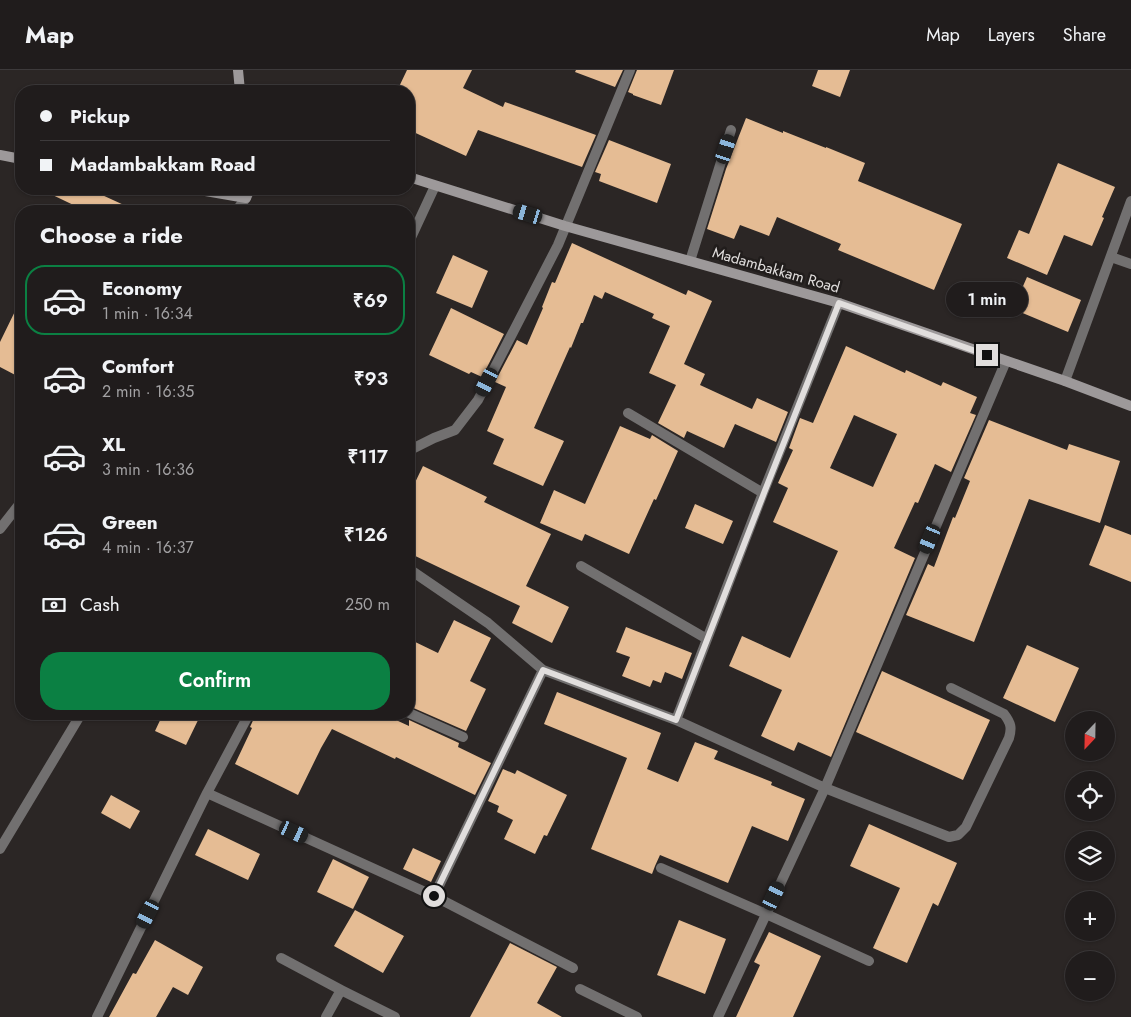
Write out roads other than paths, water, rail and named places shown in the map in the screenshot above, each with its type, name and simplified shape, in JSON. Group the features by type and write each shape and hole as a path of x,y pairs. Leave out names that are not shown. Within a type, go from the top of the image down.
{"street":[{"path":"238,70 239,85"},
{"path":"415,448 455,430 478,400 558,245 630,70"},
{"path":"690,261 732,130"},
{"path":"0,155 15,158"},
{"name":"Madambakkam Road","path":"415,179 565,226 839,303 1065,381 1131,406"},
{"path":"415,229 435,186"},
{"path":"1065,381 1131,201"},
{"path":"1111,256 1131,264"},
{"path":"676,720 839,303"},
{"path":"718,1017 825,788 1006,361"},
{"path":"628,413 764,493"},
{"path":"0,529 15,510"},
{"path":"581,566 707,640"},
{"path":"415,574 488,623 543,670 676,720 825,788 949,837 958,835 966,827 1012,729 1010,721 1004,714 951,688"},
{"path":"434,896 543,670"},
{"path":"415,715 463,736"},
{"path":"0,849 77,720"},
{"path":"96,1017 245,720"},
{"path":"207,793 434,896 573,968"},
{"path":"661,868 869,961"},
{"path":"281,958 395,1017"},
{"path":"580,989 637,1017"},
{"path":"326,1017 341,990"}]}
